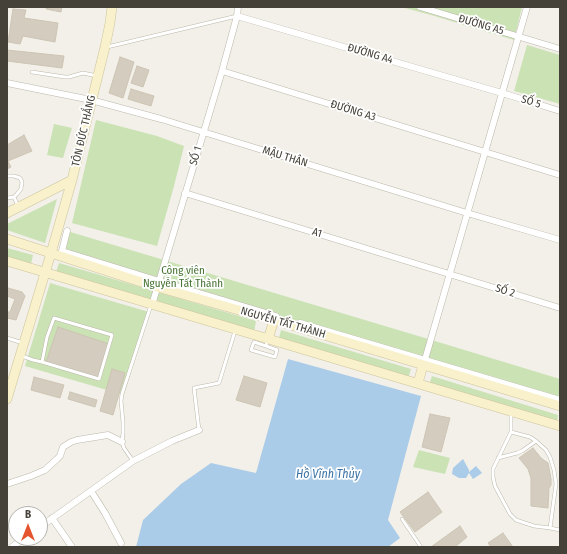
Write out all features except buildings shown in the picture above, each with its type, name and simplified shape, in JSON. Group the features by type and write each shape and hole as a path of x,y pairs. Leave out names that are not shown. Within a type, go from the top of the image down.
{"street":[{"name":"TÔN ĐỨC THẮNG","path":"45,273 72,180 105,47 112,7"},
{"name":"SỐ 1","path":"152,304 222,70 237,16 238,7"},
{"name":"ĐƯỜNG A5","path":"420,7 560,49"},
{"path":"418,383 526,7"},
{"name":"ĐƯỜNG A4","path":"237,16 502,93"},
{"name":"ĐƯỜNG A3","path":"222,70 560,175"},
{"name":"MẬU THÂN","path":"7,83 91,100 161,119 560,240"},
{"name":"SỐ 5","path":"502,93 560,110"},
{"path":"7,213 72,180"},
{"name":"A1","path":"185,193 450,274"},
{"path":"67,231 62,251 158,284 560,400"},
{"name":"NGUYỄN TẤT THÀNH","path":"7,239 274,320 424,362 560,406"},
{"name":"NGUYỄN TẤT THÀNH","path":"7,261 236,330 267,343 418,383 560,426"},
{"path":"7,399 45,273"},
{"name":"SỐ 2","path":"450,274 560,308"},
{"path":"267,343 274,320"},
{"path":"48,521 133,461 172,441 199,430"},
{"path":"7,484 45,470 60,456 63,447 71,442 108,435 122,442"},
{"path":"91,491 121,543"},
{"path":"52,518 72,547"}],"lane":[{"path":"105,47 237,16"},
{"path":"32,72 65,77 83,73 97,76"},
{"path":"7,176 20,178 22,182 21,189 17,194 14,197 7,198"},
{"path":"14,197 19,207"},
{"path":"133,461 124,448 122,442 122,394 152,304"},
{"path":"20,356 99,379 112,335 54,318 47,337 42,362"},
{"path":"199,430 194,388 218,383 236,330"},
{"path":"7,338 24,343"},
{"path":"254,342 267,343 277,350 275,357 251,350 254,342"},
{"path":"511,410 510,432 493,469 495,486 510,514 516,520 526,524 560,530"},
{"path":"510,432 530,437 546,450 550,456 556,484 550,528"},
{"path":"498,458 522,451 536,441"},
{"path":"402,519 421,547"}],"green space":[{"path":"401,7 522,7 514,40"},
{"path":"527,45 560,55 560,104 514,91"},
{"path":"96,120 157,136 184,146 157,246 72,223"},
{"path":"54,124 72,128 63,158 47,155"},
{"path":"57,199 45,243 7,230 7,224"},
{"name":"Công viên Nguyễn Tất Thành","path":"67,231 560,379 560,400 62,251"},
{"path":"7,248 33,255 31,264 7,257"},
{"path":"59,263 256,321 254,332 56,272"},
{"path":"50,283 149,312 124,395 25,366"},
{"path":"281,330 411,369 408,379 279,338"},
{"path":"432,376 558,415 557,423 429,385"},
{"path":"419,450 450,458 445,474 413,467"}],"water":[{"name":"Hồ Vĩnh Thủy","path":"288,359 421,396 388,520 400,538 388,547 136,547 143,520 181,484 211,463 256,473"},
{"path":"463,459 469,472 476,466 482,473 473,479 469,473 466,478 459,478 452,474 453,468"}]}
